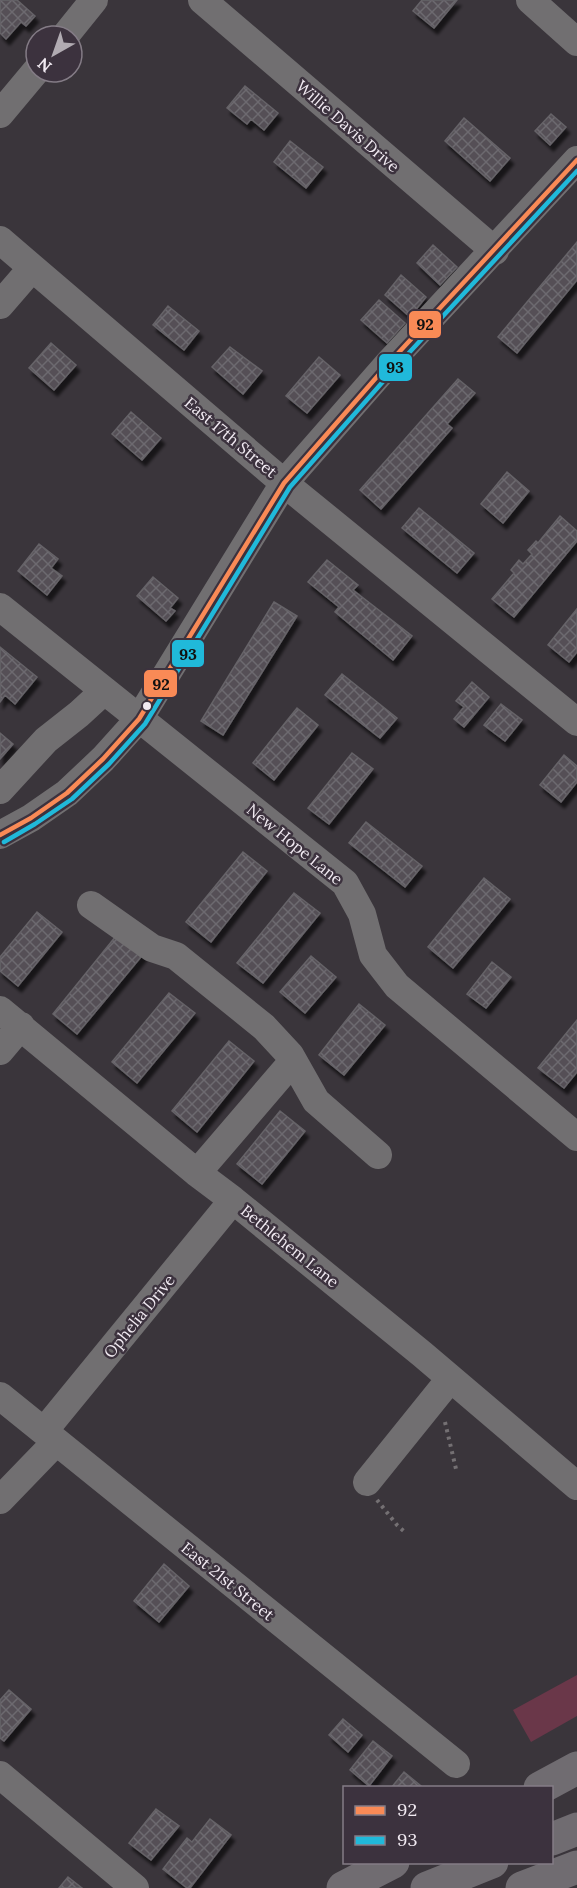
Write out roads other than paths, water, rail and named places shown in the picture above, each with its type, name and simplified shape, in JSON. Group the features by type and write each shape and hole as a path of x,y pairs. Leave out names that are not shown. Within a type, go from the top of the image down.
{"highway":[{"path":"544,1786 577,1768"},
{"path":"553,1839 577,1829"},
{"path":"343,1888 391,1864"},
{"path":"427,1888 489,1864"},
{"path":"522,1888 577,1866"}],"street":[{"path":"74,24 94,0"},
{"name":"Willie Davis Drive","path":"201,0 495,251"},
{"path":"530,0 577,42"},
{"path":"0,114 25,84"},
{"path":"0,835 31,818 67,793 103,759 139,719 284,483 389,363 576,163"},
{"name":"East 17th Street","path":"0,240 284,483 577,722"},
{"path":"0,305 32,268"},
{"name":"New Hope Lane","path":"0,607 345,883 363,914 373,955 397,986 576,1134"},
{"path":"0,790 46,740 104,691"},
{"path":"91,905 152,948 176,956 264,1028 290,1054 316,1101 378,1155"},
{"path":"0,1051 10,1018"},
{"name":"Bethlehem Lane","path":"10,1018 197,1173 233,1200 443,1388 577,1486"},
{"path":"197,1173 293,1061"},
{"name":"Ophelia Drive","path":"0,1500 233,1200"},
{"path":"367,1482 443,1388"},
{"name":"East 21st Street","path":"0,1396 456,1764"},
{"path":"0,1776 135,1888"}]}
